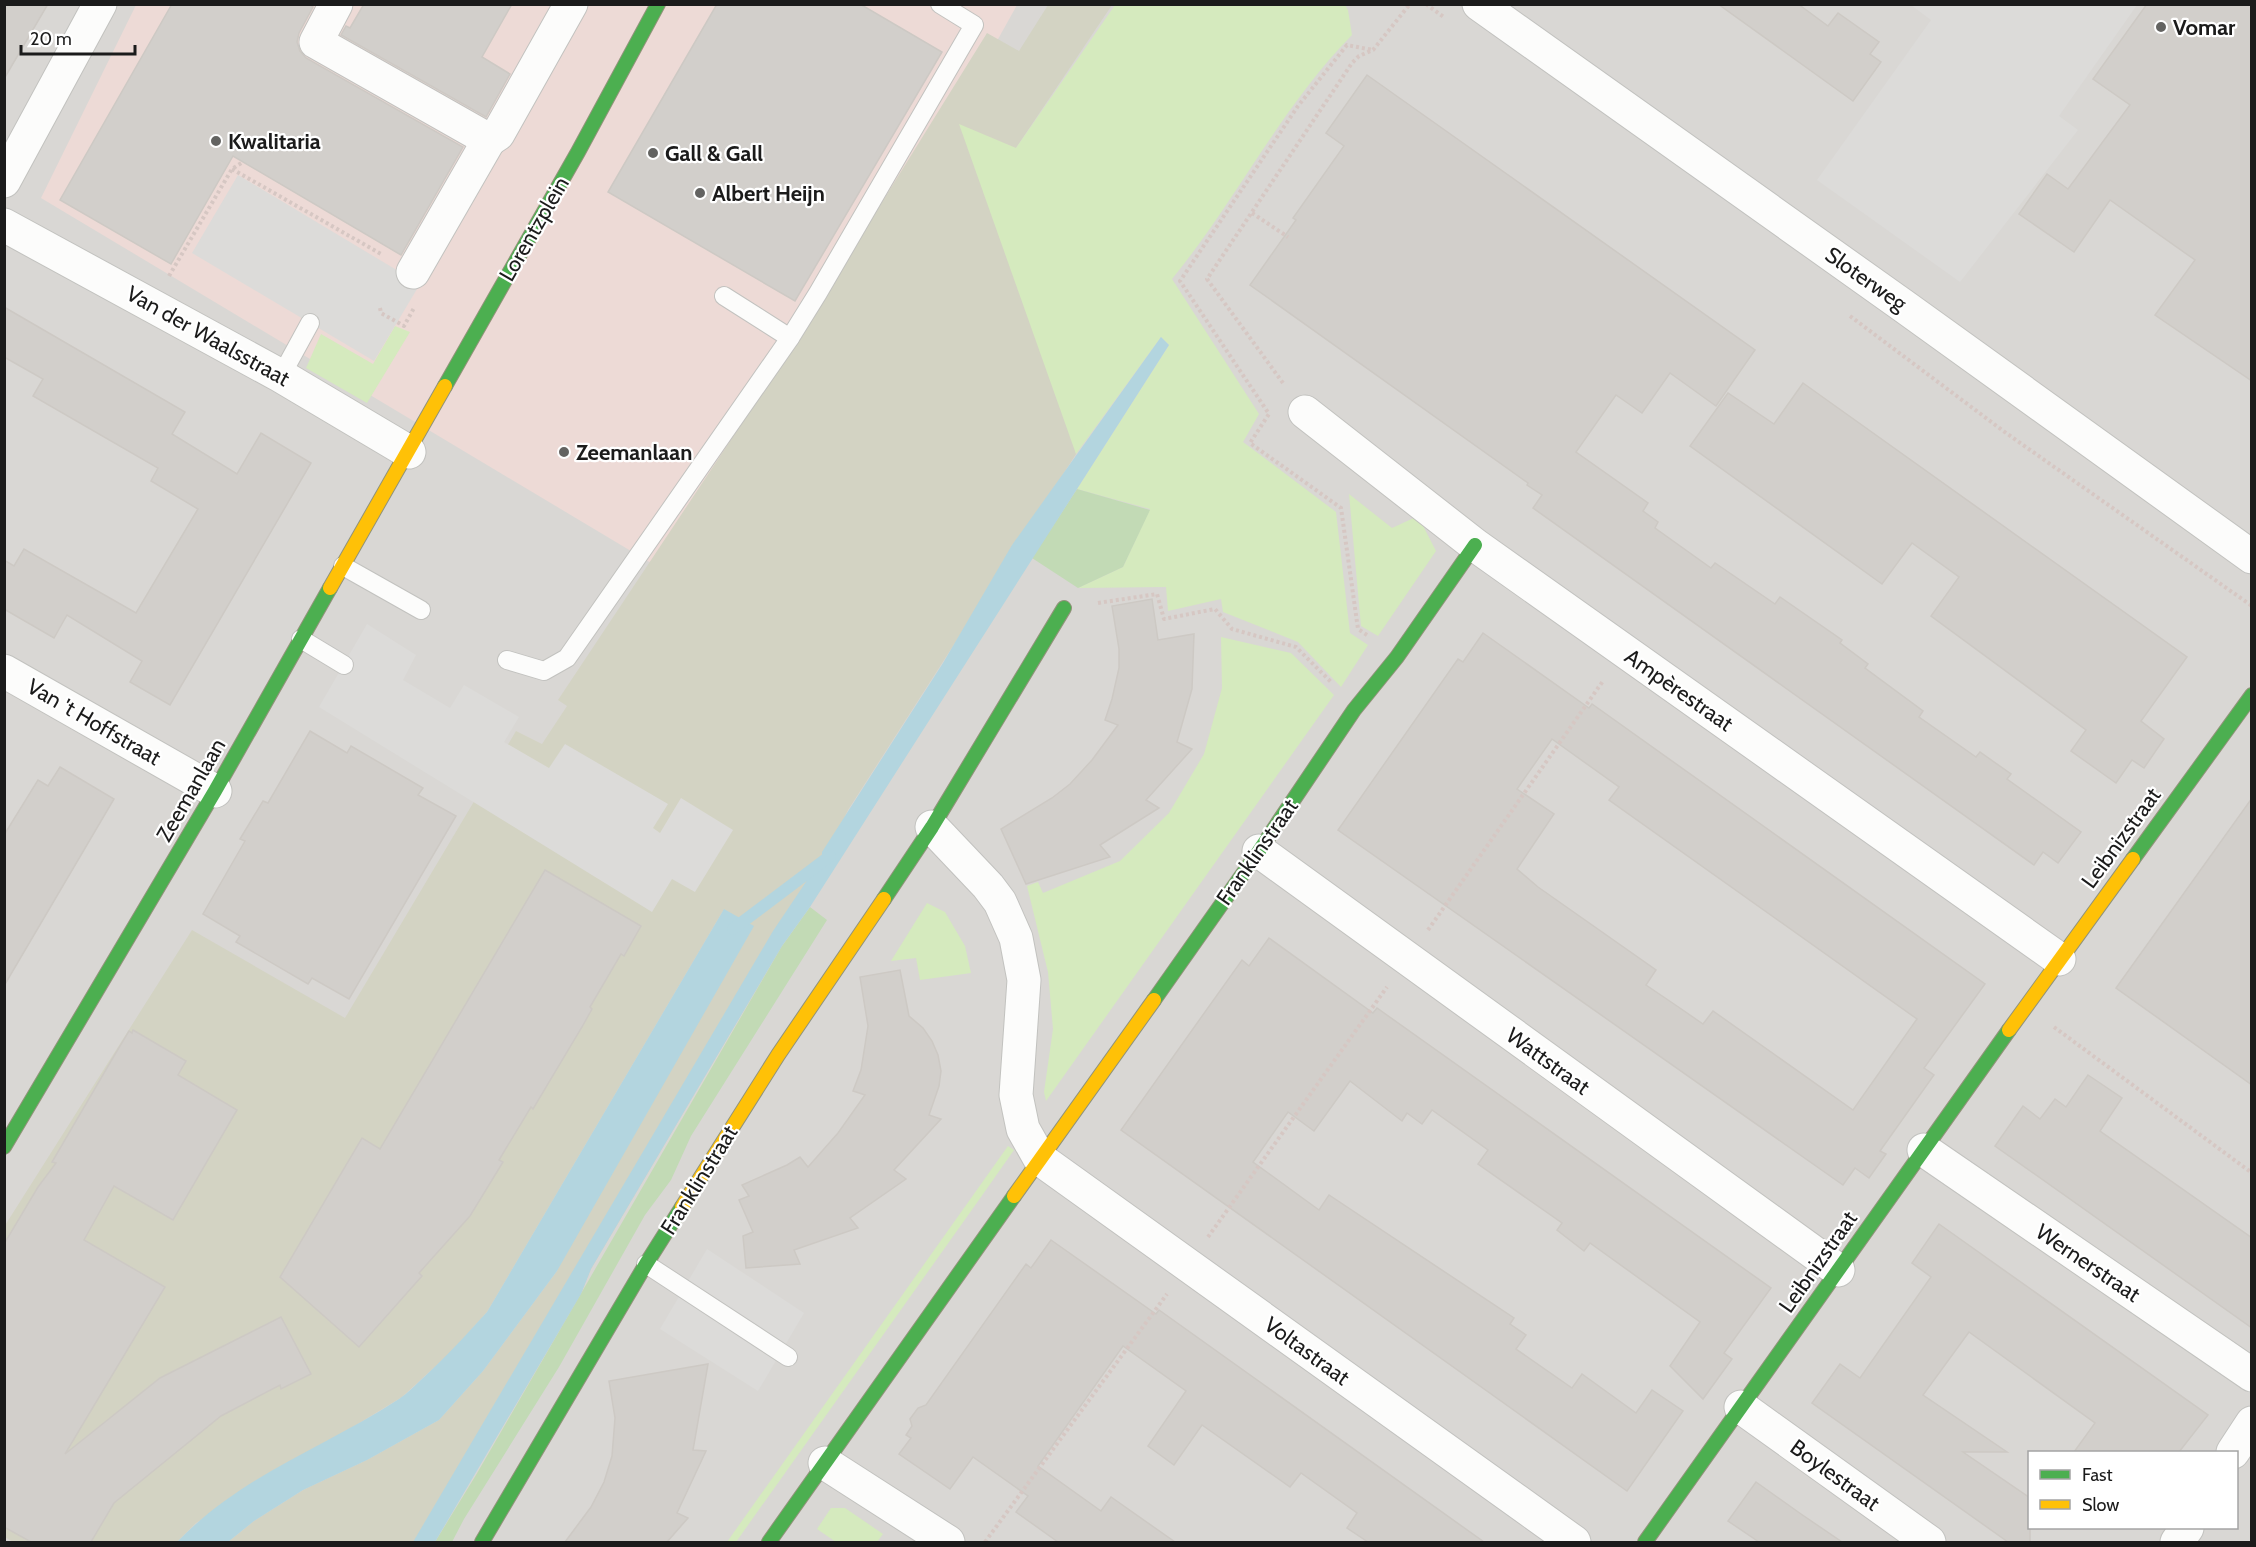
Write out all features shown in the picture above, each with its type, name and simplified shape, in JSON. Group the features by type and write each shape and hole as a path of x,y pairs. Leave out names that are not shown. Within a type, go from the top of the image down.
{"street":[{"path":"4,181 100,4"},
{"path":"336,4 316,42 494,137"},
{"path":"413,272 571,4"},
{"name":"Lorentzplein","path":"409,452 578,152 658,4"},
{"name":"Sloterweg","path":"1479,4 1905,306 2252,557"},
{"name":"Van der Waalsstraat","path":"4,225 281,376 409,452"},
{"name":"Ampèrestraat","path":"1305,412 1475,545 2059,959"},
{"name":"Zeemanlaan","path":"5,1143 215,791 409,452"},
{"name":"Franklinstraat","path":"769,1542 1259,851 1354,710 1396,657 1475,545"},
{"name":"Franklinstraat","path":"482,1542 646,1264 778,1055 932,827 1064,608"},
{"name":"Van 't Hoffstraat","path":"4,671 215,791"},
{"name":"Leibnizstraat","path":"1646,1542 2059,959 2252,695"},
{"path":"932,827 994,894 1016,938 1024,980 1016,1095 1023,1129 1040,1159"},
{"name":"Wattstraat","path":"1259,851 1838,1270"},
{"name":"Wernerstraat","path":"1924,1150 2252,1375"},
{"name":"Voltastraat","path":"1040,1159 1574,1542"},
{"name":"Boylestraat","path":"1742,1407 1929,1542"},
{"path":"2234,1451 2252,1424"},
{"path":"825,1463 948,1542"},
{"path":"2177,1542 2186,1529"}],"lane":[{"path":"507,660 544,671 567,658 790,338 974,25 940,4"},
{"path":"724,296 790,338"},
{"path":"281,376 310,323"},
{"path":"343,566 421,610"},
{"path":"301,639 344,665"},
{"path":"646,1264 788,1357"}],"path":[{"path":"1305,412 1207,279 1352,63 1359,56 1373,50 1410,4"},
{"path":"1373,50 1347,45 1298,106 1180,281 1269,414 1250,443 1341,508 1358,629 1396,657"},
{"path":"152,306 232,169 243,162"},
{"path":"232,169 413,272"},
{"path":"1252,213 1288,237"},
{"path":"1064,608 1157,594 1164,619 1215,609 1232,629 1296,647 1322,671 1354,710"},
{"path":"985,1542 1408,959 1624,651"},
{"path":"2027,1007 2252,1173"}],"shaded area":[{"path":"5,5 2251,5 2251,1542 5,1542"},
{"path":"136,5 1017,5 841,321 666,572 41,198"},
{"path":"1048,5 1112,5 1016,148 1076,454 848,810 782,946 591,1269 581,1294 434,1542 228,1542 254,1521 303,1490 367,1460 439,1420 483,1371 557,1271 724,909 487,1312 451,1352 402,1397 196,1523 177,1542 13,1542 5,1537 4,1227 192,930 345,1018 516,731 542,744 567,706 558,700 784,360 987,33 1019,51"},
{"path":"1911,5 2137,5 2059,116 2078,130 1960,282 1817,180 1931,20"},
{"path":"238,175 420,284 374,361 192,253"},
{"path":"367,624 416,655 403,680 450,708 464,685 519,717 504,742 549,768 565,744 668,804 653,828 660,833 681,798 733,830 695,892 672,879 652,912 319,707"},
{"path":"707,1249 804,1313 758,1391 660,1329"}],"green space":[{"path":"1115,5 1345,5 1348,10 1352,35 1303,93 1172,279 1259,414 1243,442 1336,512 1350,633 1368,645 1341,687 1298,642 1223,612 1221,599 1168,611 1166,587 1078,588 1123,567 1150,509 1077,489 1169,345 1161,337 1076,454 959,124 1016,148"},
{"path":"395,326 410,332 367,403 306,368 321,334 373,364"},
{"path":"1077,489 1150,510 1123,567 1078,588 1032,558"},
{"path":"1349,494 1392,528 1418,516 1436,551 1378,636 1361,626"},
{"path":"1221,637 1291,653 1334,695 1046,1101 1044,1092 1053,1029 1048,972 1027,886 1038,882 1043,893 1120,861 1169,813 1204,754 1222,688"},
{"path":"927,903 945,912 965,946 971,973 920,980 916,958 891,961"},
{"path":"810,907 827,920 691,1136 671,1180 645,1215 559,1367 452,1542 435,1542 782,946"},
{"path":"1008,1146 1014,1150 981,1197 736,1542 727,1542"},
{"path":"831,1508 845,1508 883,1534 877,1542 836,1542 817,1529"}],"water":[{"path":"1161,337 1169,345 810,907 782,946 591,1269 581,1294 435,1542 413,1542 773,931 822,858 822,852 943,663 1012,545"},
{"path":"724,909 754,926 557,1271 483,1371 439,1420 367,1460 303,1490 254,1521 228,1542 177,1542 202,1518 256,1480 402,1397 440,1362 487,1312"}],"building":[{"path":"4,4 48,4 4,79"},
{"path":"172,4 309,4 313,7 299,33 297,42 306,58 463,147 401,255 233,156 171,264 60,200"},
{"path":"364,4 512,4 482,57 510,74 486,117 341,35 346,26 350,28"},
{"path":"717,4 860,4 942,52 795,301 608,192"},
{"path":"1718,4 1798,4 1828,26 1838,13 1879,42 1870,54 1881,62 1853,101"},
{"path":"2147,4 2252,4 2252,381 2155,315 2195,260 2110,200 2074,252 2019,214 2047,174 2068,189 2130,105 2093,79"},
{"path":"1367,75 1755,350 1716,406 1670,373 1642,413 1616,395 1576,452 1648,503 1643,511 1658,522 1655,528 1711,568 1715,563 1775,604 1780,597 1842,640 1840,643 1868,664 1865,668 1923,711 1919,717 1976,757 1980,752 2011,774 2007,779 2081,832 2058,863 2043,852 2034,865 1533,508 1542,495 1527,485 1528,483 1250,285 1296,220 1293,218 1344,146 1326,133"},
{"path":"4,307 185,412 172,434 237,474 261,433 311,463 170,705 130,682 142,661 67,615 54,638 4,609 4,560 14,566 24,549 136,613 198,509 151,481 158,468 33,396 43,379 4,357"},
{"path":"1803,383 2187,657 2141,721 2164,739 2144,768 2132,760 2116,783 2071,751 2086,730 1931,616 1959,577 1912,543 1882,584 1690,446 1728,393 1774,424"},
{"path":"1152,599 1158,640 1194,634 1192,689 1177,742 1192,749 1146,800 1159,808 1100,845 1110,857 1026,884 1001,829 1052,798 1070,784 1092,760 1118,725 1105,720 1119,668 1119,649 1112,606"},
{"path":"1483,633 1589,708 1592,704 1985,984 1924,1068 1934,1075 1880,1151 1886,1154 1869,1178 1855,1168 1843,1185 1338,830 1458,659 1463,662","holes":["1552,739 1619,787 1609,800 1917,1019 1853,1110 1713,1011 1703,1024 1646,985 1656,970 1538,887 1517,869 1554,814 1517,789"]},
{"path":"310,731 347,753 351,746 423,788 418,795 456,816 349,999 312,978 308,984 236,942 240,936 203,914 245,841 240,839 263,801 268,803"},
{"path":"60,767 114,799 4,986 4,835 38,780 48,786"},
{"path":"2252,798 2252,1085 2116,988"},
{"path":"545,870 641,926 624,956 621,954 590,1007 592,1009 582,1027 533,1109 531,1107 499,1160 503,1162 470,1216 419,1273 422,1276 359,1347 280,1277 362,1138 380,1149"},
{"path":"1269,938 1373,1013 1377,1008 1771,1288 1724,1353 1732,1359 1703,1399 1670,1366 1700,1322 1590,1243 1584,1251 1557,1230 1562,1223 1478,1164 1488,1150 1432,1110 1422,1124 1407,1113 1402,1121 1350,1081 1314,1131 1288,1112 1253,1162 1319,1210 1329,1195 1514,1318 1510,1324 1526,1335 1516,1349 1572,1388 1582,1374 1636,1413 1652,1390 1683,1411 1627,1491 1121,1130 1242,960 1249,966"},
{"path":"900,970 909,1016 923,1028 938,1055 941,1071 939,1086 929,1115 941,1119 894,1170 906,1179 850,1218 858,1228 794,1250 800,1264 746,1268 743,1236 753,1232 739,1200 749,1196 742,1185 800,1157 808,1167 838,1133 865,1095 853,1091 861,1070 868,1026 860,977"},
{"path":"133,1030 186,1061 178,1075 237,1110 173,1220 114,1186 84,1240 165,1287 65,1454 160,1378 281,1317 311,1374 281,1389 280,1385 221,1416 114,1503 91,1542 31,1542 4,1527 4,1244 38,1187 56,1163 52,1162 129,1031 132,1033"},
{"path":"2088,1075 2122,1098 2100,1131 2252,1238 2252,1328 1995,1146 2023,1106 2040,1119 2055,1099 2066,1107"},
{"path":"1939,1224 2208,1415 2180,1451 2075,1451 2095,1423 1969,1332 1923,1395 2007,1452 1963,1452 2028,1497 2030,1542 2008,1542 1812,1403 1840,1364 1860,1378 1931,1277 1912,1263"},
{"path":"1051,1240 1156,1314 1159,1310 1484,1542 1368,1542 1347,1528 1357,1513 1301,1473 1290,1487 1202,1425 1174,1465 1148,1446 1186,1391 1123,1346 1038,1466 1101,1511 1111,1497 1175,1542 1058,1542 1016,1512 1028,1496 973,1457 950,1489 899,1454 911,1438 906,1435 912,1426 910,1419 918,1408 926,1405 1026,1264 1031,1268"},
{"path":"708,1364 693,1450 706,1451 677,1513 688,1518 667,1542 565,1542 591,1507 604,1482 612,1456 615,1418 609,1381"},
{"path":"1756,1482 1842,1542 1759,1542 1728,1521"}],"waterway":[{"path":"733,929 830,856"}],"traffic: fast":[{"path":"445,386 578,152 658,4"},
{"path":"1154,1000 1259,851 1354,710 1397,657 1475,545"},
{"path":"4,1147 215,791 330,588"},
{"path":"884,899 932,827 1064,608"},
{"path":"2133,859 2252,695"},
{"path":"1645,1542 2009,1030"},
{"path":"769,1542 1014,1196"},
{"path":"482,1542 682,1207"}],"traffic: slow":[{"path":"330,588 445,386"},
{"path":"2009,1030 2133,859"},
{"path":"682,1207 778,1055 884,899"},
{"path":"1014,1196 1154,1000"}],"place":[{"name":"Vomar","path":"2161,27"},
{"name":"Kwalitaria","path":"216,141"},
{"name":"Gall & Gall","path":"653,153"},
{"name":"Albert Heijn","path":"700,193"},
{"name":"Zeemanlaan","path":"564,452"}]}
